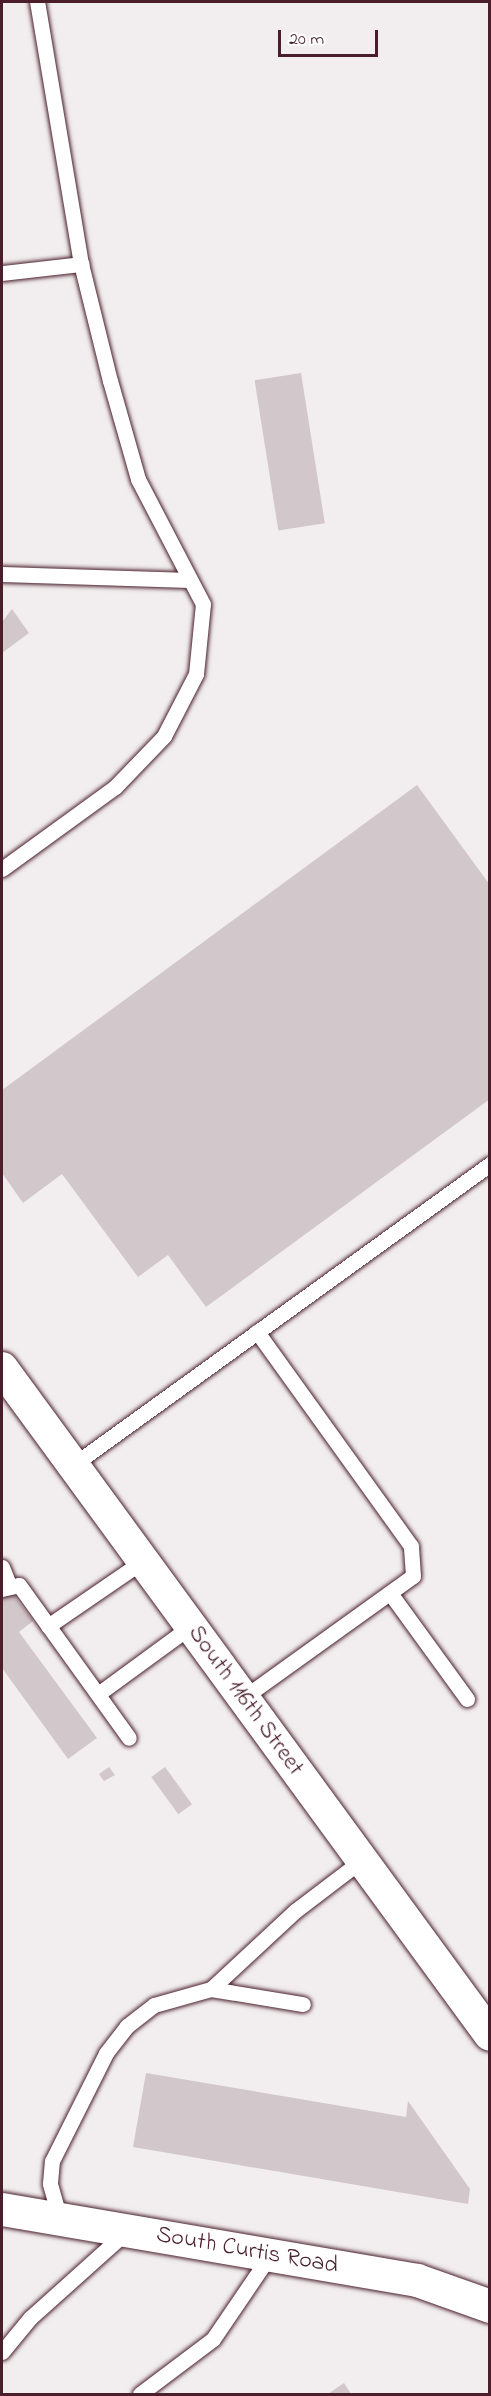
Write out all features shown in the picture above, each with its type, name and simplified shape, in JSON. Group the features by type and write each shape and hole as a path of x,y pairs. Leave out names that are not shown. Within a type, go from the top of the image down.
{"street":[{"name":"South 116th Street","path":"2,1368 362,1860 484,2016"},
{"name":"South Curtis Road","path":"2,2209 417,2280 489,2306"}],"lane":[{"path":"2,869 115,786 164,736 196,674 203,604 138,479 81,264 37,2"},
{"path":"2,273 81,264"},
{"path":"2,574 190,580"},
{"path":"73,1465 489,1164"},
{"path":"243,1698 413,1576 411,1546 257,1332"},
{"path":"48,1626 143,1561"},
{"path":"2,1567 5,1587 19,1585 129,1738"},
{"path":"390,1593 467,1699"},
{"path":"98,1695 191,1626"},
{"path":"211,1989 295,1911 362,1860"},
{"path":"60,2219 50,2183 52,2161 106,2053 154,2005 211,1989 303,2004"},
{"path":"2,2352 30,2318 128,2230"},
{"path":"140,2394 213,2339 270,2255"}],"shaded area":[{"path":"2,2 489,2 489,2394 2,2394"}],"building":[{"path":"301,373 325,523 278,530 255,380"},
{"path":"12,609 29,633 2,653 2,622"},
{"path":"417,785 490,885 490,1099 206,1307 168,1255 138,1277 62,1174 23,1203 2,1173 2,1090"},
{"path":"11,1592 33,1621 19,1632 97,1738 68,1759 2,1668 2,1598"},
{"path":"109,1767 115,1775 104,1781 99,1774"},
{"path":"165,1767 192,1804 178,1814 151,1777"},
{"path":"146,2073 406,2117 408,2101 470,2189 468,2204 133,2147"},
{"path":"344,2383 351,2394 328,2394"}]}
